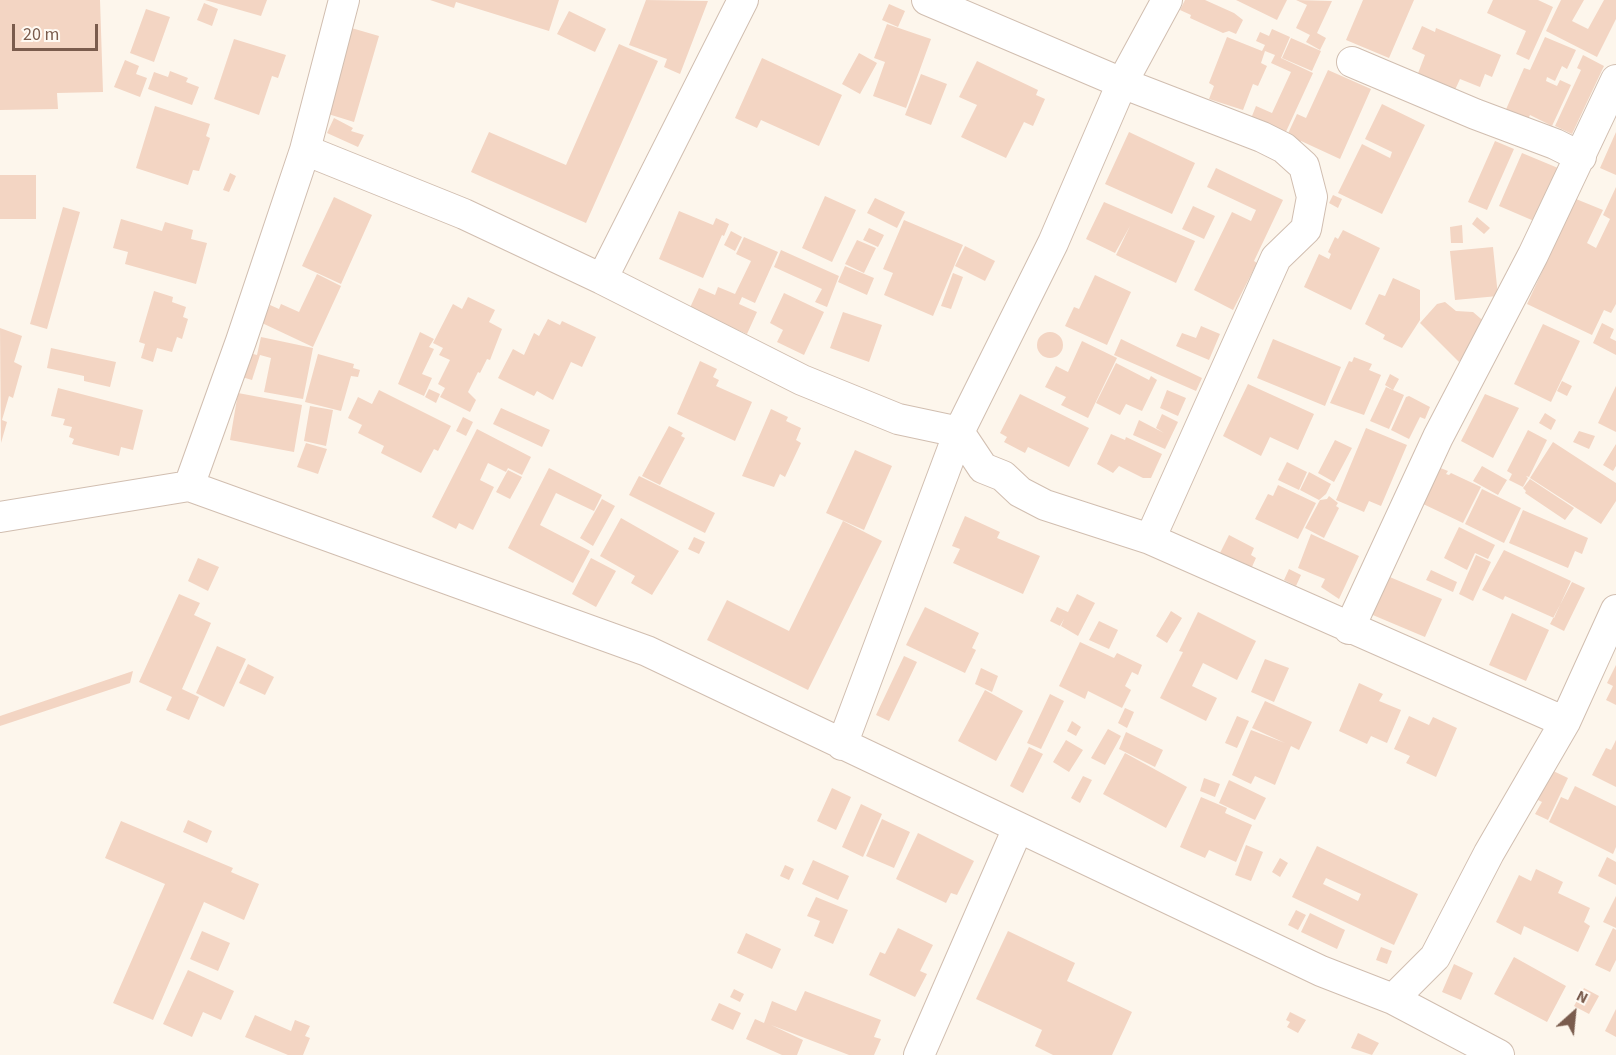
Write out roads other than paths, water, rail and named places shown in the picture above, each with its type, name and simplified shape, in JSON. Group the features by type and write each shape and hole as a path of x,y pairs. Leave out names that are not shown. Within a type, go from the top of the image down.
{"street":[{"path":"189,486 305,150 344,0"},
{"path":"602,279 743,0"},
{"path":"927,0 1122,83 1262,137 1284,148 1304,166 1312,196 1306,229 1276,258 1150,539"},
{"path":"842,745 959,432 1053,243 1122,83 1167,0"},
{"path":"1352,62 1475,114 1555,144 1581,158"},
{"path":"1349,629 1438,437 1581,158 1616,80"},
{"path":"305,150 464,214 602,279 802,380 898,419 959,432 983,468 1003,476 1020,492 1045,506 1150,539 1349,629 1565,722"},
{"path":"0,517 189,486 647,651 1321,970 1393,999 1450,1044 1499,1055"},
{"path":"1393,999 1435,957 1565,722 1616,610"},
{"path":"919,1055 1018,828"}]}
